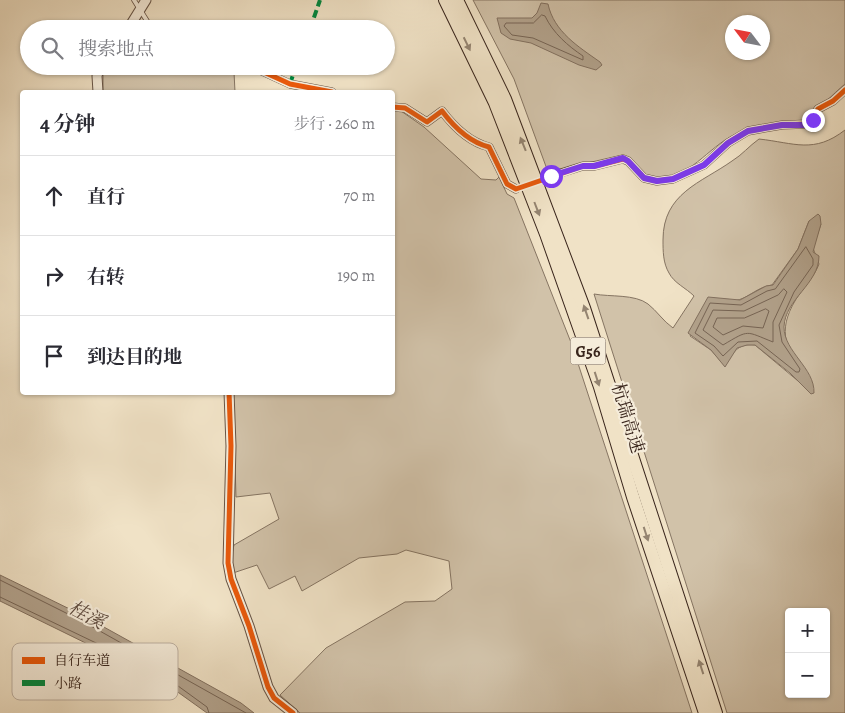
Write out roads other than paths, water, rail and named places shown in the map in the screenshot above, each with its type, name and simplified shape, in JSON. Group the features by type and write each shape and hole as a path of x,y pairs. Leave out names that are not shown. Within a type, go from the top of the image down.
{"highway":[{"name":"杭瑞高速","path":"445,0 495,103 546,234 597,377 633,497 705,713"},
{"name":"杭瑞高速","path":"457,0 505,99 578,289 716,713"}],"street":[{"path":"134,20 146,0"},
{"path":"97,75 98,90"},
{"path":"270,75 301,90"},
{"path":"551,176 583,166 594,166 623,158 644,178 657,181 673,179 704,165 728,143 748,131 782,125 809,124 818,109 833,101 845,90"},
{"path":"395,107 407,109 427,122 442,111 452,125 476,143 489,147 507,184 516,189"},
{"path":"229,395 230,571 268,686 274,698 293,713"}],"lane":[{"path":"134,0 145,20"}],"water":[{"path":"541,3 548,4 556,23 568,38 602,65 596,70 579,65 531,43 510,39 501,33 497,18 532,18 537,13"},
{"path":"818,214 821,224 813,252 819,256 818,266 814,275 790,308 784,327 785,336 789,344 810,376 814,393 811,394 790,373 755,345 737,348 725,367 711,350 688,333 708,297 740,300 766,286 773,285 798,249 809,221"},
{"path":"0,575 84,616 133,643 86,643 0,601"},
{"path":"178,668 241,703 254,713 207,713 178,692"}],"tunnel":[{"path":"516,189 551,176"}],"water label":[{"name":"桂溪","path":"87,614"}]}
